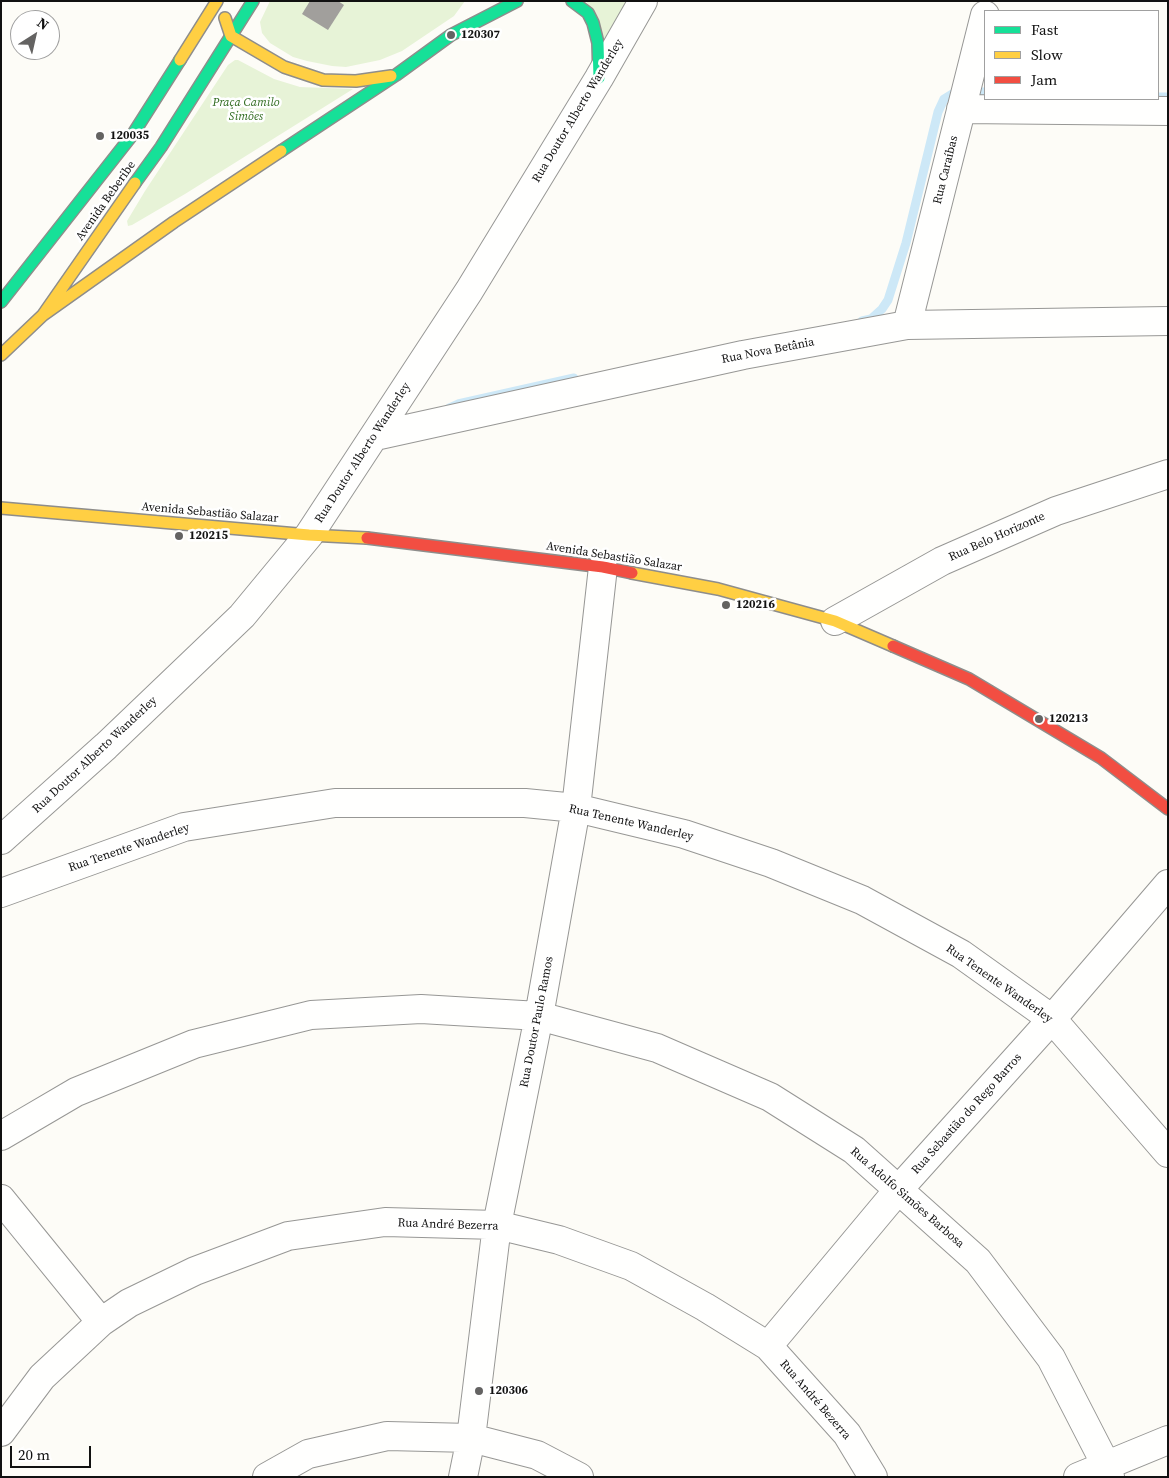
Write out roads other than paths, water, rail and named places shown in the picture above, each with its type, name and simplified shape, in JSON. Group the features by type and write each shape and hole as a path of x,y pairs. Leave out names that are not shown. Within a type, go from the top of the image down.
{"main road":[{"name":"Avenida Beberibe","path":"1,302 133,134 216,1"},
{"path":"224,1 226,22 231,36 284,67 323,80 356,80 396,75"},
{"name":"Avenida Beberibe","path":"1,355 43,315 160,147 253,1"},
{"path":"43,315 174,222 396,75 451,35 517,1"},
{"path":"572,1 588,13 593,23 598,43 599,78"},
{"path":"451,35 468,12"},
{"name":"Avenida Sebastião Salazar","path":"1,508 309,535 376,539 603,567 718,589 835,621 969,680 1100,758 1168,810"}],"street":[{"name":"Rua Doutor Alberto Wanderley","path":"1,840 106,746 242,616 309,535 469,291 599,78 642,1"},
{"name":"Rua Caraíbas","path":"906,325 984,19"},
{"path":"962,108 1168,111"},
{"name":"Rua Nova Betânia","path":"375,436 743,355 906,325 1168,321"},
{"name":"Rua Belo Horizonte","path":"835,621 942,561 1056,512 1168,474"},
{"name":"Rua Doutor Paulo Ramos","path":"463,1477 471,1438 497,1225 539,1016 576,808 603,567"},
{"name":"Rua Tenente Wanderley","path":"1,893 184,827 335,803 525,803 576,808 684,834 771,863 862,900 961,954 1052,1019 1168,1153"},
{"name":"Rua Sebastião do Rego Barros","path":"768,1346 899,1189 1052,1019 1168,884"},
{"name":"Rua Adolfo Simões Barbosa","path":"1,1136 76,1092 194,1044 311,1016 421,1009 539,1016 657,1048 770,1097 854,1150 978,1261 1050,1358 1108,1471"},
{"path":"1,1199 101,1322"},
{"name":"Rua André Bezerra","path":"1,1432 42,1376 101,1322 129,1303 195,1271 288,1236 385,1222 497,1225 560,1240 631,1266 705,1306 768,1346 847,1434 873,1477"},
{"path":"267,1477 308,1454 387,1436 471,1438 537,1454 579,1477"},
{"path":"1078,1477 1108,1471 1168,1440"}],"waterway":[{"path":"862,321 871,319 882,309 888,300 906,243 938,112 944,99 957,91 984,92"},
{"path":"1159,97 1168,97"},
{"path":"449,408 458,404 574,378"}],"place":[{"name":"120307","path":"451,35"},
{"name":"120035","path":"100,136"},
{"name":"120215","path":"179,536"},
{"name":"120216","path":"726,605"},
{"name":"120213","path":"1039,719"},
{"name":"120306","path":"479,1391"}],"park label":[{"name":"Praça Camilo Simões","path":"246,110"}]}
